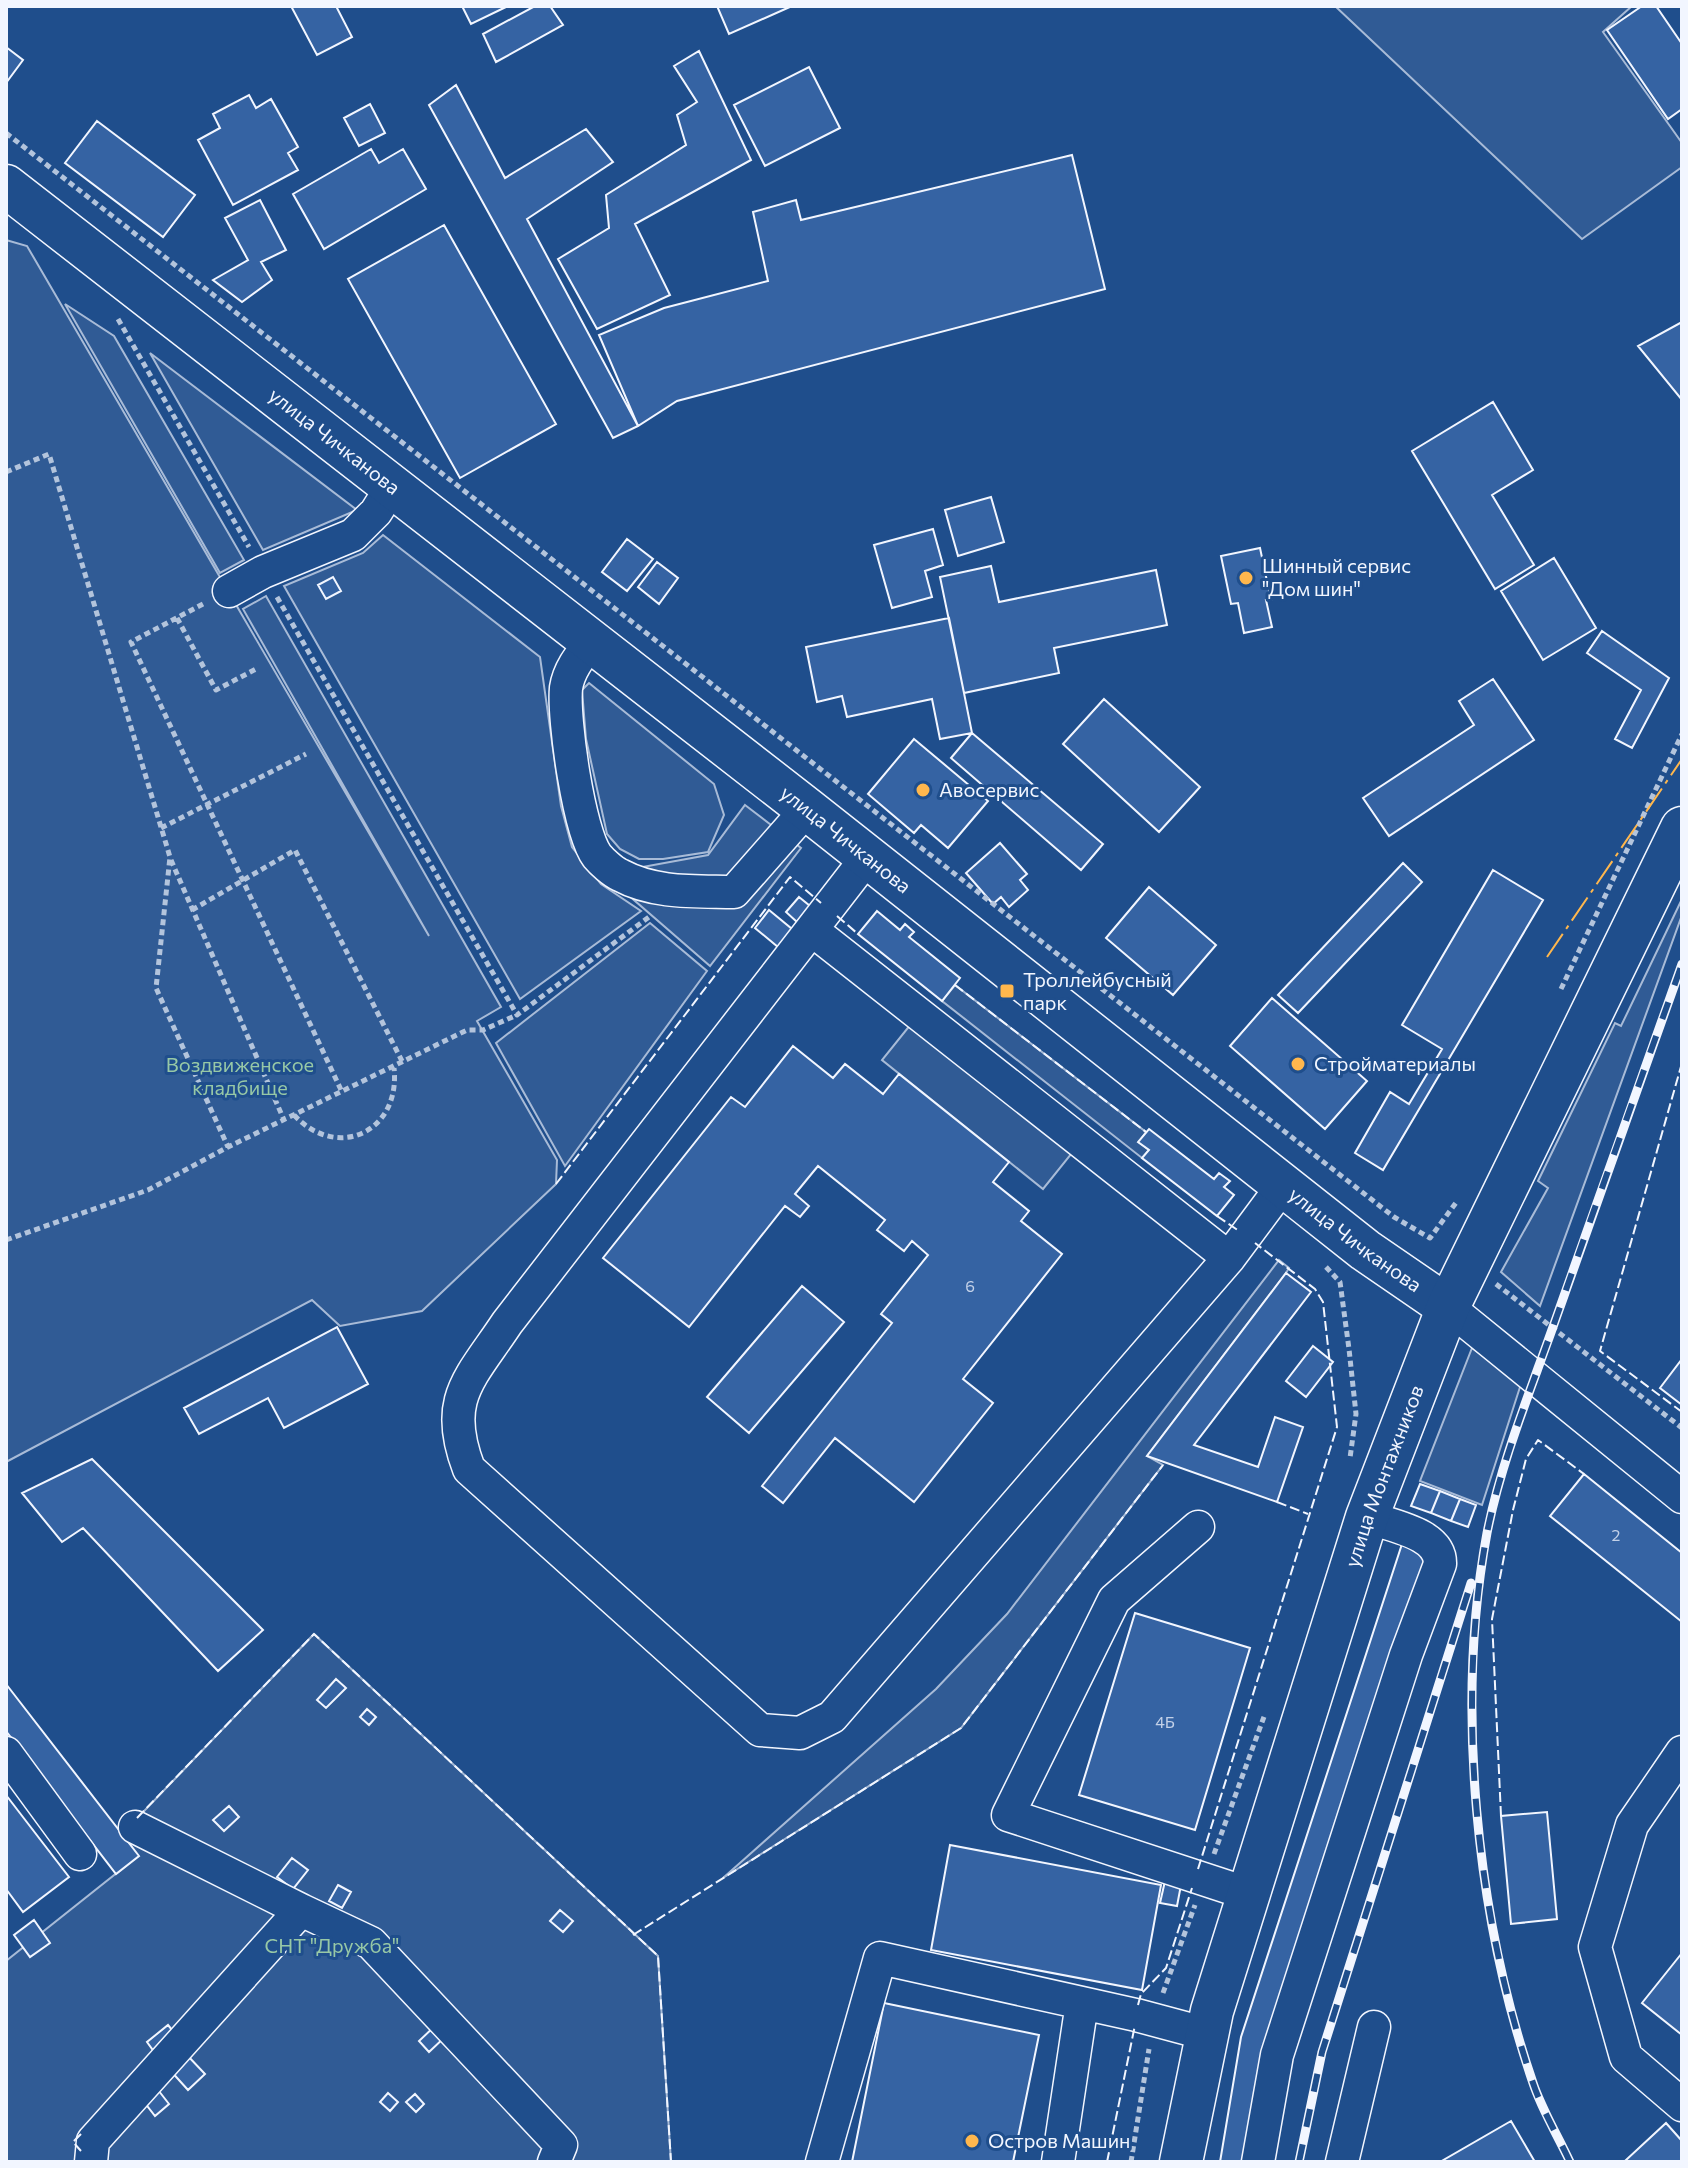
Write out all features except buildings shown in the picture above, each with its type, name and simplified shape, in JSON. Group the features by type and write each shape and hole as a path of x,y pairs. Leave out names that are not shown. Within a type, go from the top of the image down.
{"main road":[{"name":"улица Чичканова","path":"6,186 807,809 866,859 1365,1250 1448,1307"},
{"name":"улица Монтажников","path":"1181,2162 1207,2034 1367,1517 1448,1307 1682,828"}],"lane":[{"path":"229,591 263,572 353,535 376,512 393,485"},
{"path":"592,641 574,664 566,688 568,739 585,825 596,855 619,875 661,889 734,892 807,809"},
{"path":"866,859 507,1323 459,1394 460,1447 469,1469 760,1730 800,1733 832,1717 1229,1258 1284,1184"},
{"path":"812,930 1229,1258"},
{"name":"улица Чичканова","path":"1448,1307 1682,1497"},
{"path":"1258,2162 1277,2055 1406,1655 1440,1564 1439,1552 1427,1539 1367,1517"},
{"path":"1198,1527 1114,1600 1008,1815 1249,1894"},
{"path":"1682,1752 1632,1825 1595,1947 1626,2057 1682,2105"},
{"path":"6,1753 80,1854"},
{"path":"135,1827 371,1943 561,2145 554,2162"},
{"path":"91,2162 93,2141 301,1910"},
{"path":"822,2162 880,1958 1154,2019 1207,2034"},
{"path":"1058,2162 1082,2003"},
{"path":"1342,2162 1374,2027"}],"path":[{"path":"6,133 1394,1217 1471,1264 1682,1428"},
{"path":"124,318 112,308 517,1015"},
{"path":"6,472 49,454 170,857 284,1120"},
{"path":"229,591 131,642 342,1092"},
{"path":"177,618 216,690 258,668"},
{"path":"1560,991 1682,734"},
{"path":"161,828 306,754"},
{"path":"192,910 295,850 403,1063"},
{"path":"170,857 156,988 228,1147"},
{"path":"6,1240 148,1190 228,1147 467,1030 483,1030 517,1015 686,890"},
{"path":"294,1115 320,1135 337,1138 362,1133 383,1118 392,1103 396,1085 394,1068"},
{"path":"1430,1238 1465,1191"},
{"path":"1320,1260 1340,1282 1356,1414 1349,1467"},
{"path":"1131,2162 1154,2019 1270,1701"}],"shaded area":[{"path":"1335,6 1632,6 1603,32 1682,143 1682,167 1582,239"},
{"name":"Воздвиженское кладбище","path":"6,240 27,246 429,936 243,609 266,596 501,1007 477,1021 557,1160 556,1184 422,1311 340,1326 312,1300 6,1462"},
{"path":"65,304 114,336 244,560 220,573"},
{"path":"150,353 357,510 263,550"},
{"path":"383,535 540,657 561,806 572,847 601,884 641,911 520,999 284,586 363,553"},
{"path":"589,683 714,784 724,815 708,852 663,859 639,859 620,849 607,834 586,739 582,690"},
{"path":"745,805 801,848 710,966 604,874 708,855"},
{"path":"1682,899 1682,915 1540,1306 1501,1272 1548,1188 1538,1181 1615,1023 1621,1026"},
{"path":"650,923 707,971 565,1166 496,1043"},
{"path":"955,985 1146,1132 1139,1142 1149,1150 1142,1158 942,1001"},
{"path":"911,1024 1072,1153 1043,1189 882,1060"},
{"path":"1279,1260 1289,1268 1286,1273 1147,1456 1163,1465 961,1728 723,1878 936,1689 1007,1614"},
{"path":"1472,1348 1521,1384 1482,1505 1420,1481"},
{"name":"СНТ \"Дружба\"","path":"314,1634 658,1956 671,2162 6,2162 6,1961 138,1856 122,1834"}],"railway":[{"path":"1570,2162 1537,2093 1513,2019 1485,1881 1472,1739 1477,1599 1487,1533 1508,1454 1682,964"},
{"path":"1299,2162 1322,2052 1471,1583"}],"fence":[{"path":"556,1184 790,877 821,903"},
{"path":"837,916 858,934"},
{"path":"955,985 1146,1132"},
{"path":"1682,1063 1600,1351 1682,1412"},
{"path":"1217,1216 1239,1231"},
{"path":"1198,1869 1337,1427 1323,1302 1315,1289 1255,1243"},
{"path":"1501,1816 1492,1619 1513,1510 1526,1459 1538,1440 1584,1474"},
{"path":"633,1935 961,1728 1163,1465"},
{"path":"1277,1502 1308,1514"},
{"path":"137,1818 314,1634 658,1956 671,2162"},
{"path":"1138,2005 1141,1994 1166,1968 1192,1888"},
{"path":"1107,2162 1135,2025"},
{"path":"81,2134 73,2142 81,2151"}],"power":[{"path":"1547,957 1682,759"}],"place":[{"name":"Шинный сервис \"Дом шин\"","path":"1246,578"},
{"name":"Авосервис","path":"923,790"},
{"name":"Троллейбусный парк","path":"1007,991"},
{"name":"Стройматериалы","path":"1298,1064"},
{"name":"Остров Машин","path":"972,2141"}]}
